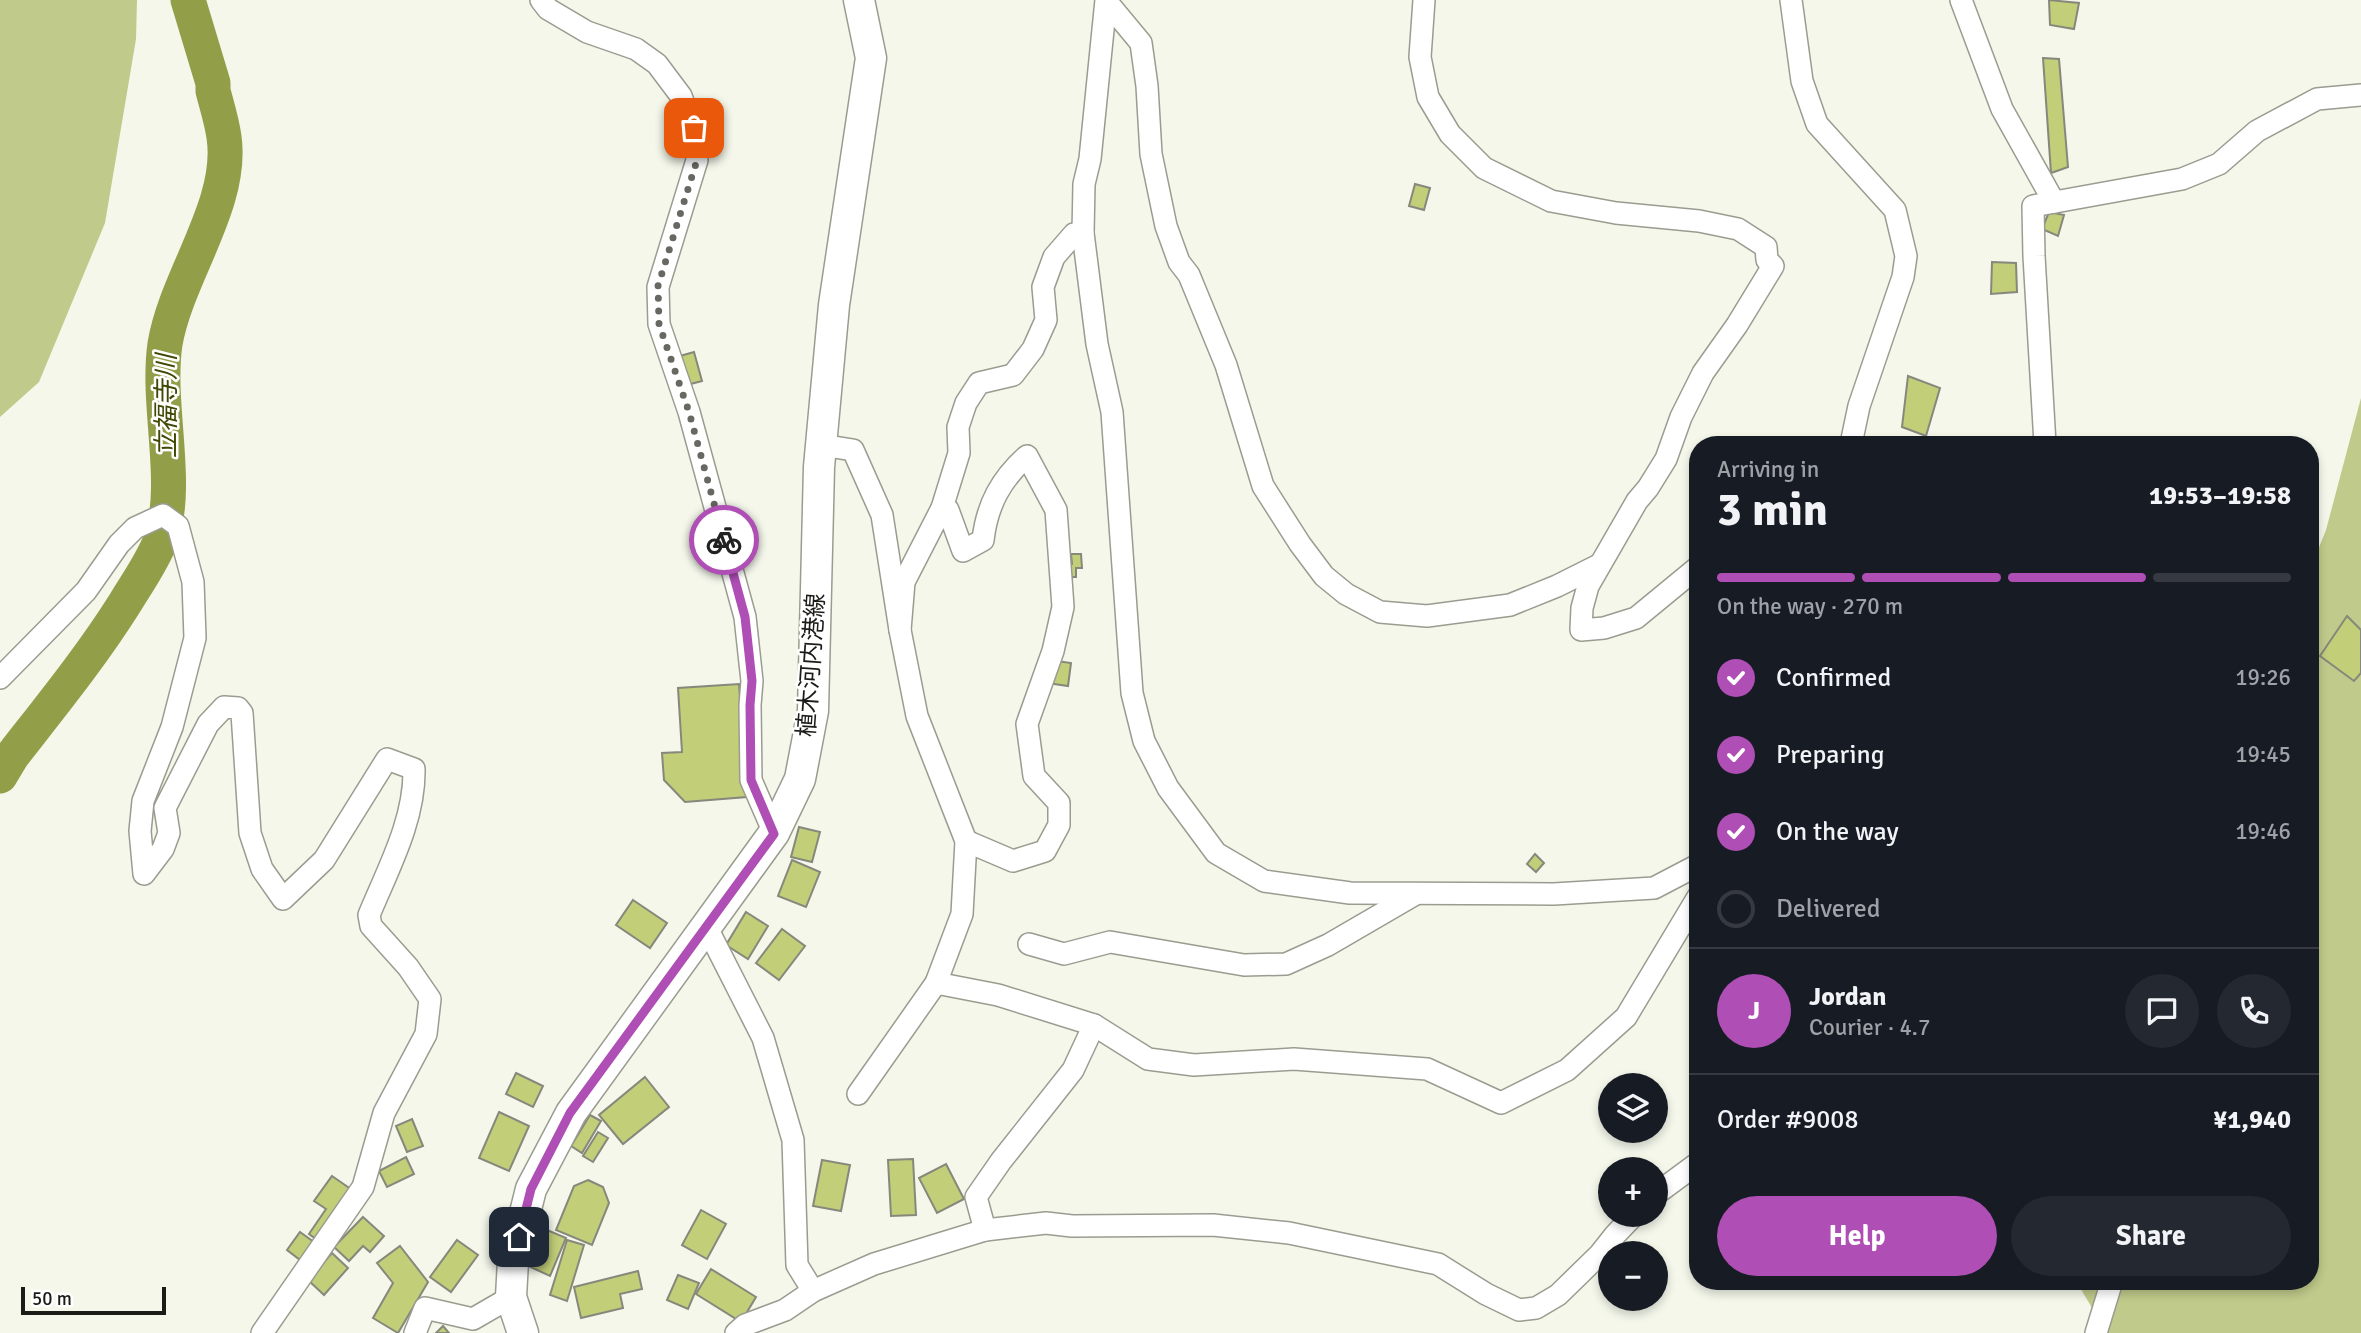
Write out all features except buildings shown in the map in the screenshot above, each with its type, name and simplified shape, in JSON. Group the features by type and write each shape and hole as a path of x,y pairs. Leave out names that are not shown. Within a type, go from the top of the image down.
{"main road":[{"name":"植木河内港線","path":"523,1333 511,1297 513,1261 531,1189 570,1113 774,834 800,779 813,711 821,445 834,305 871,58 859,0"}],"street":[{"path":"541,0 548,9 587,32 636,49 657,64 681,96 694,128 697,160 658,286 659,324 689,412 745,617 752,681 751,780 774,834"},
{"path":"1424,0 1420,57 1428,97 1450,134 1483,168 1551,201 1616,214 1699,220 1738,229 1766,247 1767,260 1773,266 1737,325 1703,373 1681,417 1665,459 1599,565 1588,586 1582,608 1581,630 1604,628 1636,618 1689,574"},
{"path":"1791,0 1802,81 1817,124 1895,211 1906,256 1903,277 1859,406 1853,436"},
{"path":"1961,0 2003,109 2054,202"},
{"path":"1106,1 1141,43 1151,153 1166,226 1179,262 1189,275 1226,365 1263,486 1324,576 1346,594 1380,612 1427,616 1510,605 1599,565"},
{"path":"1106,1 1090,159 1084,184 1083,233 1097,344 1112,412 1132,693 1144,741 1168,788 1216,853 1264,881 1350,894 1554,894 1654,888 1689,869"},
{"path":"2045,436 2033,206 2182,179 2219,164 2257,131 2318,99 2361,95"},
{"path":"900,630 904,582 942,508 959,453 958,427 966,403 979,383 1013,375 1033,349 1046,320 1043,287 1054,257 1074,234 1083,233"},
{"path":"821,445 853,450 882,515 917,716 966,841 962,914 936,983 858,1094"},
{"path":"942,508 948,510 963,551 982,540 985,516 1009,471 1027,456 1056,510 1060,562 1063,607 1053,651 1027,724 1034,776 1059,803 1059,825 1045,851 1013,861 966,841"},
{"path":"0,678 86,591 119,544 135,528 163,514 178,526 193,582 195,638 172,727 143,801 140,831 144,874 163,849 169,833 165,808 208,724 224,707 238,708 242,713 250,833 262,869 284,899 324,860 387,759 414,769 414,792 405,825 369,915 371,926 408,967 430,999 426,1034 384,1113 363,1187 262,1333"},
{"path":"1029,944 1064,954 1110,942 1244,965 1286,964 1328,944 1416,894"},
{"path":"936,983 998,995 1094,1025 1148,1059 1194,1065 1294,1059 1427,1069 1502,1104 1567,1070 1626,1017 1689,912"},
{"path":"706,926 763,1038 793,1140 797,1265 813,1291"},
{"path":"985,1230 976,1197 1073,1070 1094,1025"},
{"path":"1668,1185 1689,1170"},
{"path":"736,1333 744,1325 785,1310 813,1291 874,1264 985,1230 1046,1223 1072,1226 1213,1225 1289,1233 1438,1264 1486,1294 1519,1310 1536,1308 1558,1295 1600,1254 1623,1227"},
{"path":"2096,1333 2109,1290"},
{"path":"415,1333 425,1308 473,1319 511,1297"}],"green space":[{"path":"0,0 137,0 136,39 105,223 39,382 0,417"},
{"path":"2361,398 2361,1333 2107,1333 2081,1290 2319,1290 2319,548"}],"waterway":[{"name":"立福寺川","path":"0,776 12,756 112,623 149,564 161,539 168,493 163,392 165,344 180,293 213,214 225,162 224,137 213,83 188,0"}],"way so far":[{"path":"694,128 697,160 658,286 659,324 689,412 724,540"}],"route":[{"path":"519,1237 531,1189 570,1113 774,834 751,780 752,681 745,617 724,540"}]}
